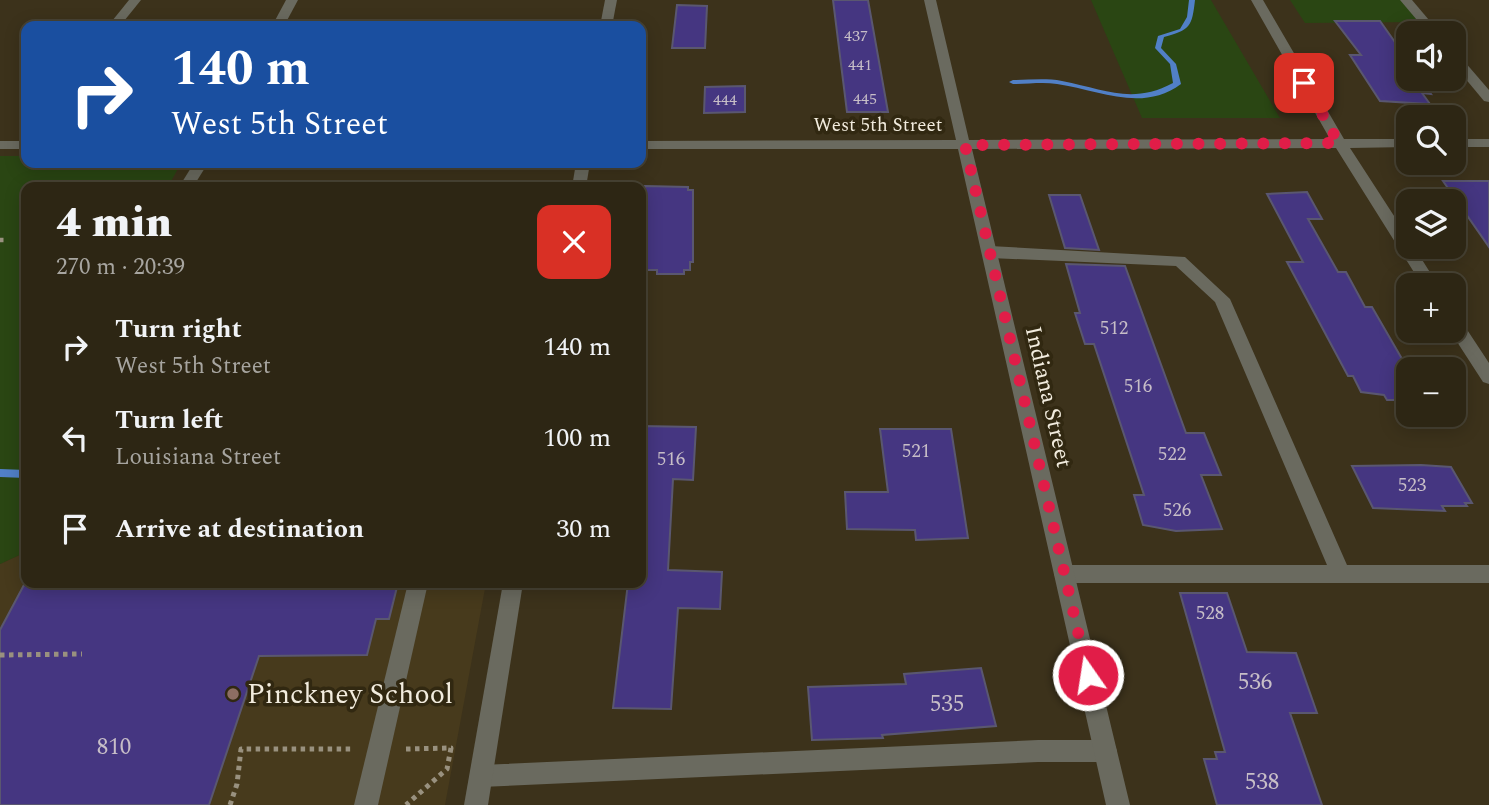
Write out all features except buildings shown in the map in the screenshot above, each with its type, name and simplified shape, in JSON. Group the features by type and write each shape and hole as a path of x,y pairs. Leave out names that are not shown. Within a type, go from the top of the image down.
{"street":[{"path":"118,21 135,0"},
{"path":"281,21 292,0"},
{"path":"607,21 611,0"},
{"name":"Indiana Street","path":"930,0 1118,805"},
{"path":"1257,0 1339,143 1422,273"},
{"path":"1406,0 1424,21"},
{"path":"1466,71 1489,98"},
{"path":"0,145 21,143"},
{"name":"West 5th Street","path":"646,145 1396,143"},
{"path":"1466,143 1489,143"},
{"path":"990,253 1180,261 1214,291 1222,299 1341,573"},
{"path":"1466,342 1489,377"},
{"path":"1064,573 1489,573"},
{"path":"366,805 417,588"},
{"path":"476,805 512,588"},
{"path":"481,776 1038,751 1106,751"}],"path":[{"path":"0,655 82,654"},
{"path":"401,749 451,748 447,769 406,805"},
{"path":"230,805 237,784 241,749 356,749"}],"shaded area":[{"name":"Pinckney School","path":"21,554 21,588 485,588 445,805 0,805 0,564"}],"green space":[{"path":"1091,0 1211,0 1280,118 1142,118"},
{"path":"1290,0 1404,0 1420,21 1396,22 1305,23"},
{"path":"0,156 21,156 21,168 178,168 171,182 21,182 21,554 0,564"}],"waterway":[{"path":"1013,82 1056,82 1135,97 1163,91 1177,84 1173,64 1158,48 1161,36 1182,30 1190,17 1192,0"},
{"path":"0,473 21,474"}],"place":[{"name":"Pinckney School","path":"233,694"}],"route":[{"path":"1088,675 965,145 1339,143 1304,83"}]}
